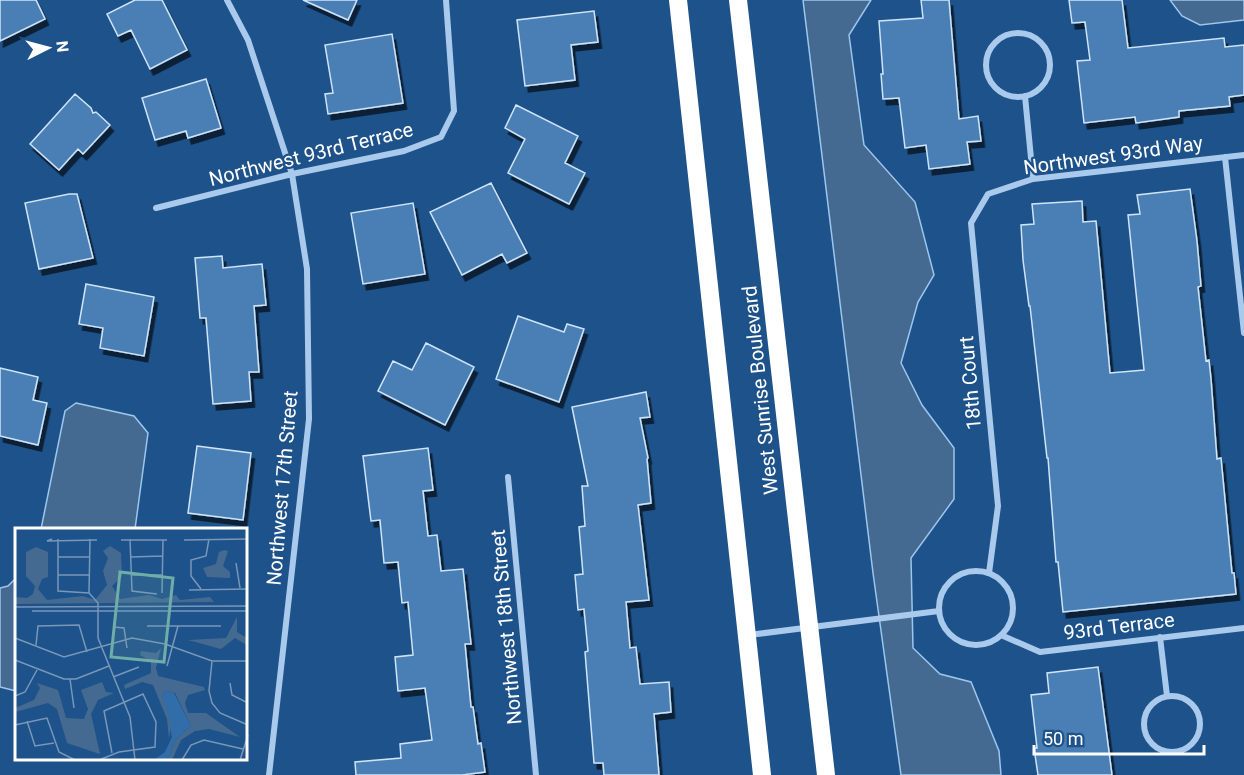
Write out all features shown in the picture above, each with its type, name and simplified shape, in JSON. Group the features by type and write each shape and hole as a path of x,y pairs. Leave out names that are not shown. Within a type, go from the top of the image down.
{"highway":[{"name":"West Sunrise Boulevard","path":"678,0 762,775"},
{"name":"West Sunrise Boulevard","path":"738,0 826,775"}],"street":[{"name":"Northwest 17th Street","path":"227,0 248,40 292,174 307,269 309,419 269,775"},
{"name":"Northwest 93rd Terrace","path":"156,208 292,174 404,151 441,136 454,111 447,0"},
{"path":"1014,33 1026,34 1035,38 1043,45 1050,63 1045,83 1038,90 1025,96 1010,96 1000,91 988,74 986,63 995,43 1004,36 1014,33"},
{"path":"1025,96 1033,179"},
{"name":"Northwest 93rd Way","path":"988,194 1033,179 1244,154"},
{"path":"1225,157 1244,333"},
{"name":"18th Court","path":"988,194 971,223 998,506 988,573"},
{"name":"Northwest 18th Street","path":"508,477 536,775"},
{"path":"977,571 988,573 999,579 1008,589 1012,600 1009,625 991,642 980,645 957,640 948,632 939,611 940,599 945,587 954,578 964,573 977,571"},
{"path":"746,636 939,611"},
{"name":"93rd Terrace","path":"1001,635 1040,652 1244,628"},
{"path":"1160,637 1167,696"},
{"path":"1167,696 1186,699 1198,712 1200,722 1196,739 1182,750 1173,752 1156,748 1149,741 1143,723 1145,713 1151,705 1167,696"}],"water":[{"path":"803,0 871,0 849,35 864,145 915,202 934,275 918,302 901,363 922,405 954,448 954,499 911,558 913,648 940,674 971,682 999,751 1001,775 901,775 873,573"},
{"path":"1170,0 1244,0 1244,20 1200,25 1182,16"},
{"path":"76,403 134,416 148,433 135,528 41,528 65,411"},
{"path":"15,579 15,691 0,687 0,588 8,586"}],"building":[{"path":"0,0 36,0 45,19 0,41"},
{"path":"135,0 162,0 187,50 150,69 131,30 118,36 107,14"},
{"path":"303,0 357,0 348,20"},
{"path":"921,0 949,0 959,119 978,116 981,141 967,142 970,164 929,169 926,145 905,148 899,98 883,99 879,21 923,18"},
{"path":"1069,0 1122,0 1128,48 1224,38 1225,47 1244,45 1244,95 1229,97 1230,106 1179,111 1179,117 1136,123 1135,117 1084,123 1077,61 1090,60 1085,22 1072,23"},
{"path":"594,11 598,42 571,45 575,80 525,86 517,20"},
{"path":"392,34 403,103 328,114 325,94 333,93 325,45"},
{"path":"206,79 221,128 188,138 186,131 155,140 142,98"},
{"path":"75,94 91,108 93,113 96,112 110,125 83,154 78,149 59,170 30,144"},
{"path":"516,105 578,136 565,163 585,173 569,204 508,173 525,139 505,128"},
{"path":"491,183 527,253 507,263 502,254 462,275 430,212"},
{"path":"1190,189 1197,241 1201,286 1198,287 1206,361 1209,360 1211,379 1217,459 1221,458 1236,594 1063,612 1021,225 1034,224 1032,204 1082,201 1083,222 1096,221 1110,373 1144,370 1128,215 1140,214 1137,195"},
{"path":"77,194 93,258 39,269 25,203"},
{"path":"413,203 425,274 363,284 351,213"},
{"path":"222,256 223,268 262,264 266,305 254,306 259,372 249,372 251,401 213,404 206,318 200,318 195,258"},
{"path":"86,284 154,297 144,356 100,348 103,328 79,324"},
{"path":"518,316 564,332 567,324 584,329 559,402 496,379"},
{"path":"426,343 474,367 445,425 378,391 393,361 412,370"},
{"path":"0,368 38,377 33,400 47,403 38,445 0,436"},
{"path":"646,392 650,417 640,418 648,458 651,503 638,505 649,600 626,602 630,648 636,647 640,684 669,682 671,712 654,714 659,775 604,775 603,763 594,763 584,609 578,610 575,575 583,574 579,527 585,526 582,486 588,486 572,407"},
{"path":"197,446 251,453 243,520 188,513"},
{"path":"428,448 433,490 423,491 428,536 437,535 441,571 463,569 471,644 465,644 471,707 473,707 478,744 481,743 485,772 462,775 356,775 355,762 401,758 400,744 432,740 425,688 398,691 395,657 413,655 408,602 402,603 398,562 384,563 380,520 371,521 363,456"},
{"path":"1098,667 1112,775 1038,775 1031,695 1049,693 1047,673"}]}
